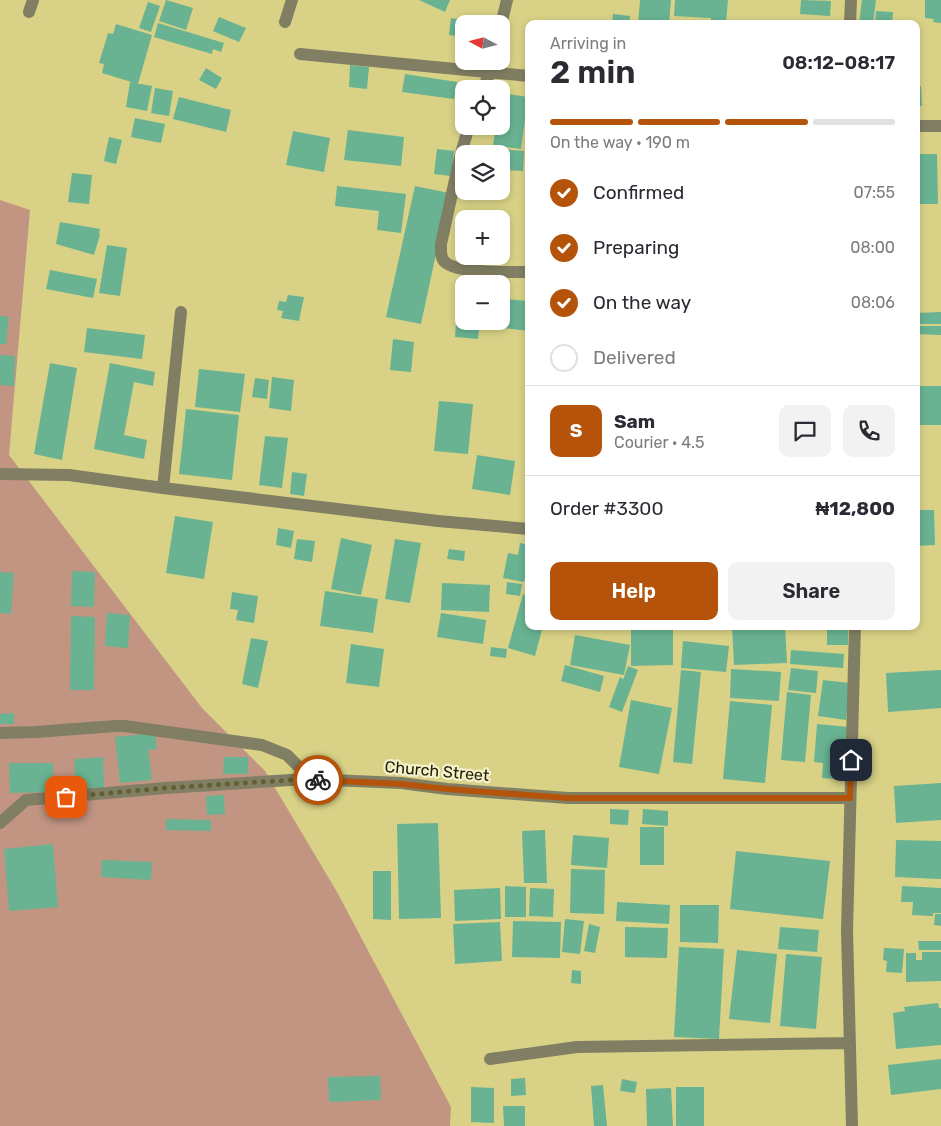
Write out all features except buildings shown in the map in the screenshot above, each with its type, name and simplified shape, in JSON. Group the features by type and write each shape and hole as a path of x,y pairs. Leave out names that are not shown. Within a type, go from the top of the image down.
{"street":[{"path":"285,22 292,0"},
{"path":"503,15 507,0"},
{"path":"850,20 851,0"},
{"path":"300,54 455,64"},
{"path":"504,70 525,75"},
{"path":"920,126 941,126"},
{"path":"466,135 460,157 440,255 444,262 464,270 525,272"},
{"path":"163,488 182,312"},
{"path":"0,474 68,474 163,488 438,521 525,529"},
{"path":"852,1126 847,931 855,630"},
{"path":"0,733 116,726 262,744 287,755 301,768 307,779"},
{"name":"Church Street","path":"0,823 26,800 165,788 307,779 401,784 568,798 850,798"},
{"path":"490,1059 577,1047 849,1044"}],"shaded area":[{"path":"0,200 30,210 9,455 202,708 265,771 337,892 451,1107 450,1126 0,1126"}],"way so far":[{"path":"66,797 165,788 307,779 318,780"}],"route":[{"path":"318,780 401,784 568,798 850,798 851,760"}]}
